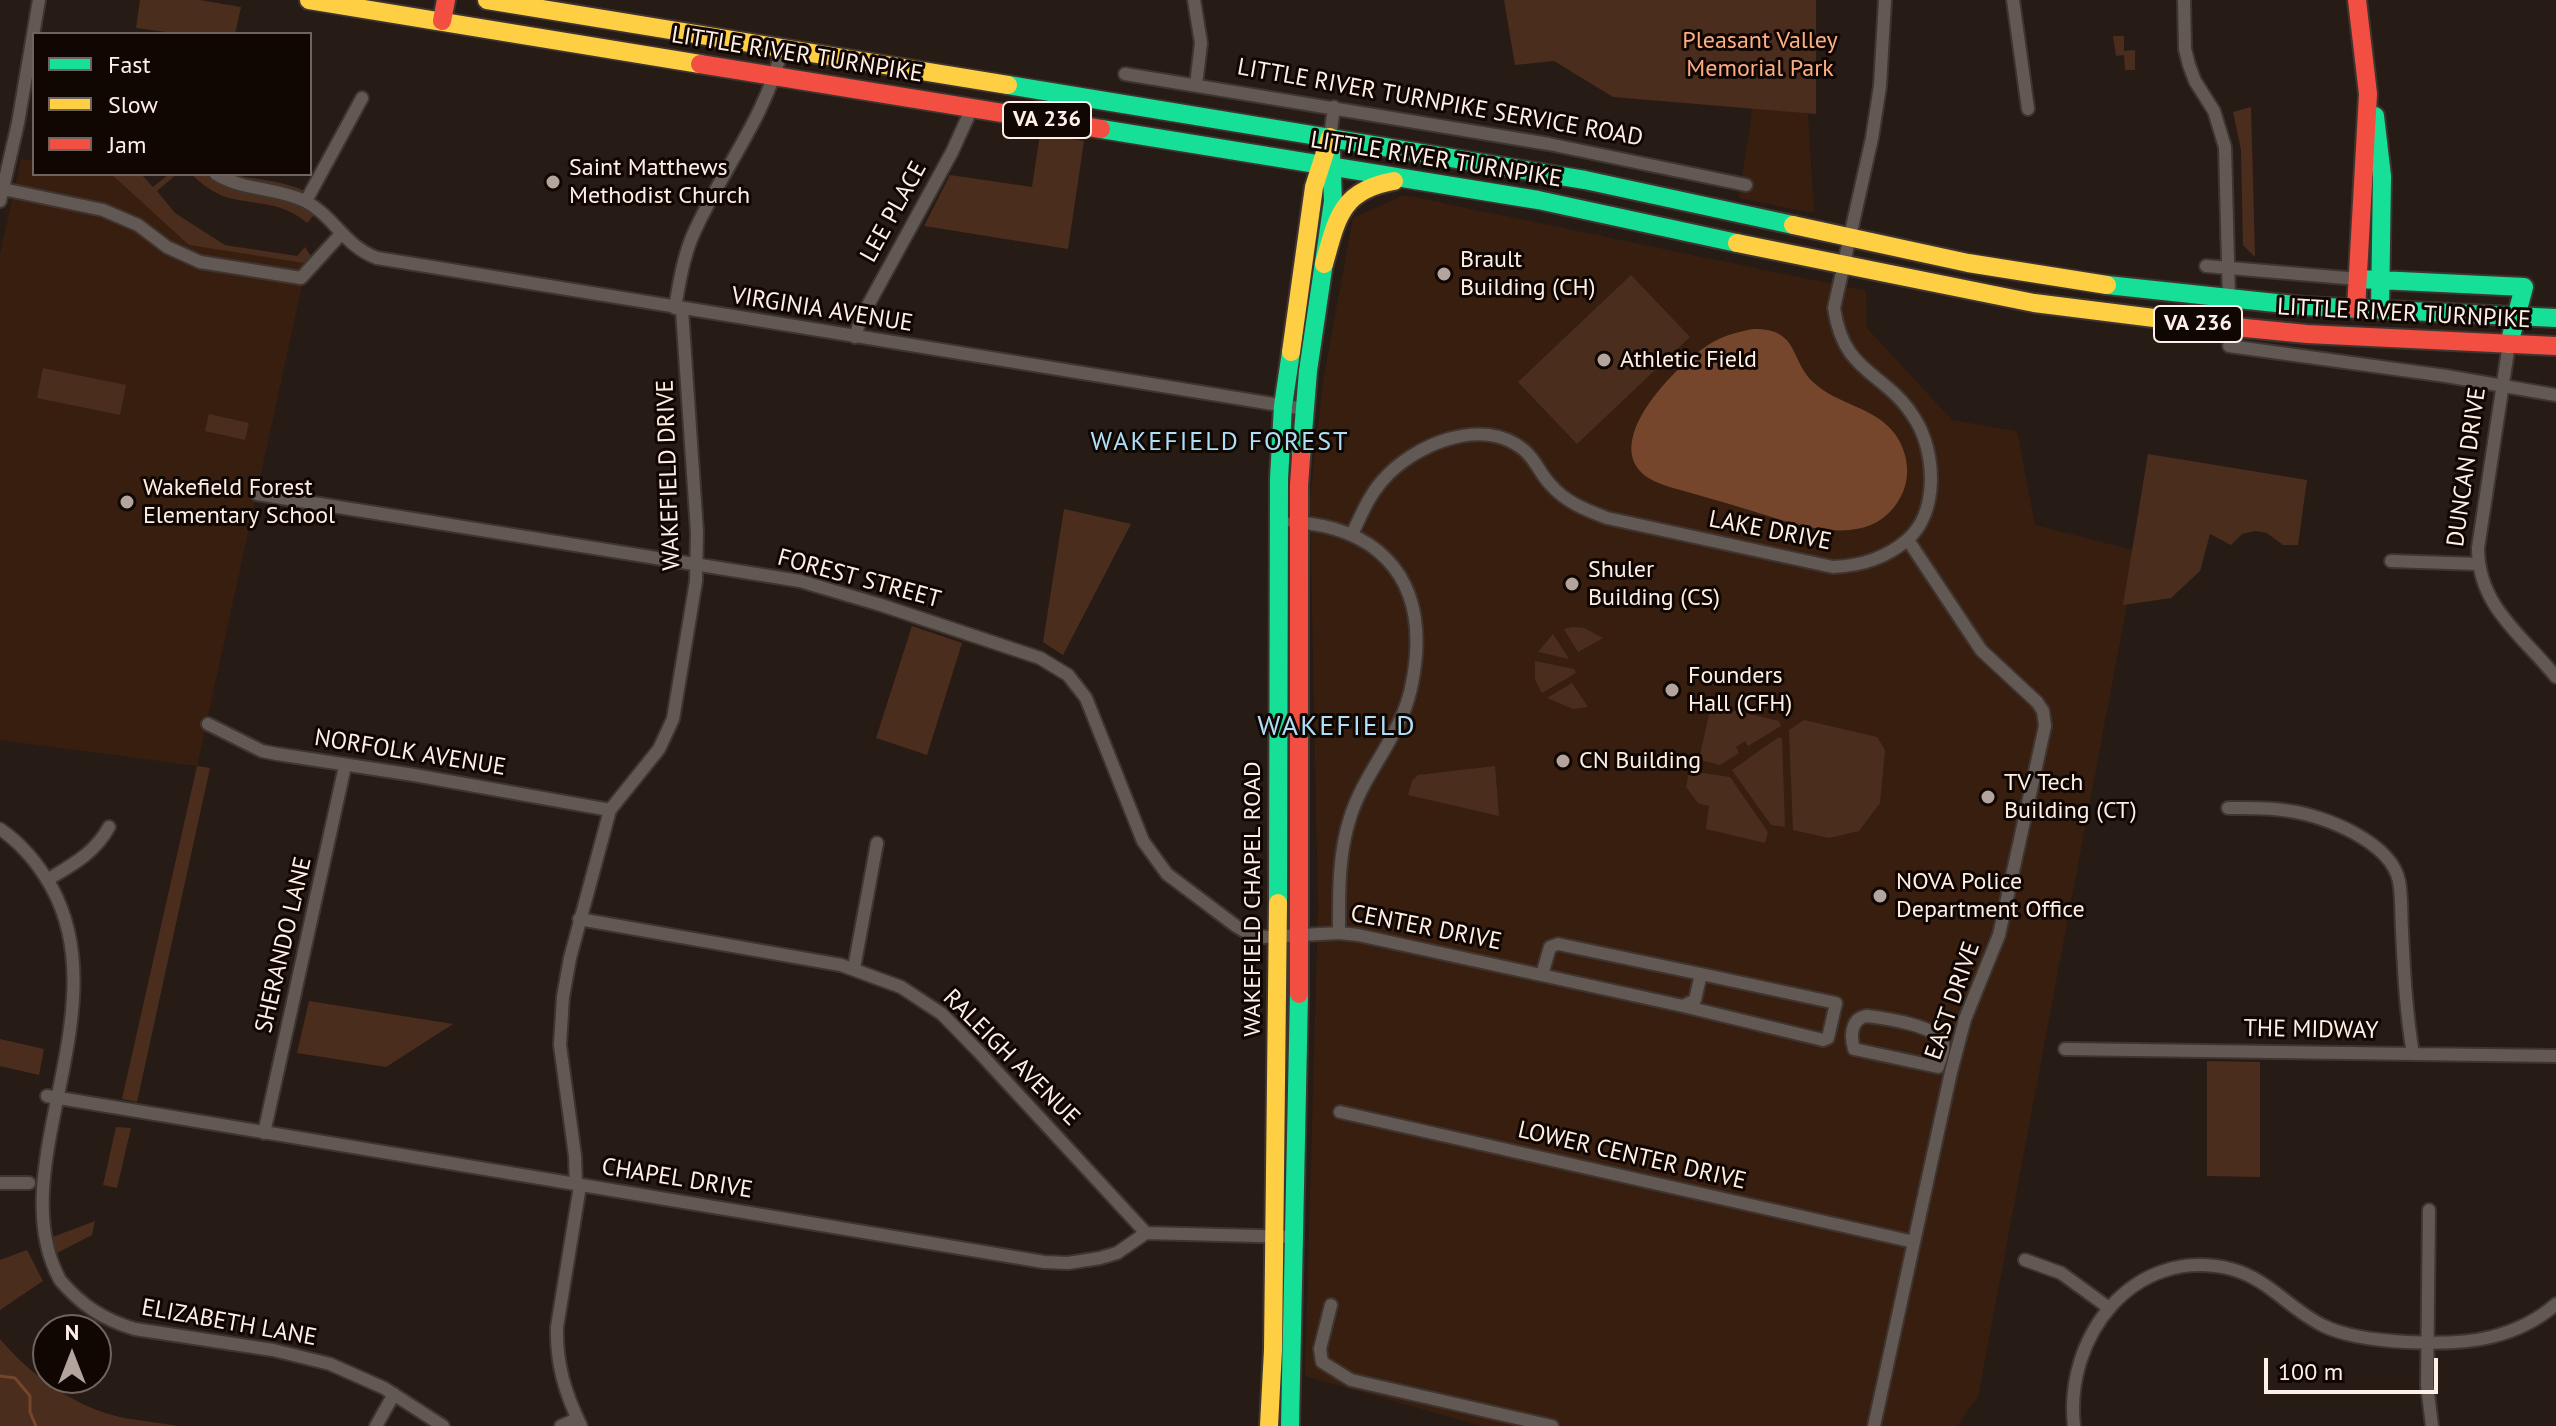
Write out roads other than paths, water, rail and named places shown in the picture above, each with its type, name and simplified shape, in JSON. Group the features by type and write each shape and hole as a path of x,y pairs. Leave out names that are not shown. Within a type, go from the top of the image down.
{"main road":[{"name":"LITTLE RIVER TURNPIKE","path":"309,0 1538,200 1970,292 2130,316 2307,334 2556,346"},
{"path":"442,21 446,0"},
{"name":"LITTLE RIVER TURNPIKE","path":"487,0 1585,180 1968,263 2063,279 2229,300 2556,318"},
{"path":"2356,309 2368,94 2357,0"},
{"path":"2368,94 2377,123 2381,153 2380,310"},
{"name":"WAKEFIELD CHAPEL ROAD","path":"1269,1426 1275,1237 1278,936 1278,521 1283,406 1330,137"},
{"name":"WAKEFIELD CHAPEL ROAD","path":"1290,1426 1300,934 1299,522 1304,409 1333,201 1326,166"},
{"path":"1324,264 1341,209 1348,199 1376,183 1418,180"},
{"path":"2358,279 2380,280"},
{"name":"DUNCAN DRIVE","path":"2380,280 2524,287 2509,344"}],"street":[{"path":"34,32 39,0"},
{"path":"1194,0 1201,43 1196,85"},
{"path":"1885,0 1880,86 1851,238 1834,308 1846,348 1854,360 1896,395 1924,436 1931,473 1927,503 1908,540"},
{"path":"2013,0 2028,109"},
{"path":"2184,0 2185,49 2189,65 2214,111 2225,147 2229,300"},
{"path":"32,41 18,123 1,195 103,210 138,225 167,247 200,262 301,278 341,234"},
{"name":"WAKEFIELD DRIVE","path":"579,1422 565,1391 556,1347 578,1186 560,1034 563,997 579,919 610,810 659,749 673,719 689,630 697,532 679,283 693,234 762,109 776,75 782,48"},
{"name":"LITTLE RIVER TURNPIKE SERVICE ROAD","path":"1125,74 1591,152 1746,185"},
{"path":"220,176 233,183 306,201 362,98"},
{"name":"WAKEFIELD CHAPEL ROAD","path":"1330,137 1334,107"},
{"name":"LEE PLACE","path":"855,337 861,318 952,152 972,108"},
{"name":"VIRGINIA AVENUE","path":"306,201 321,212 352,246 377,258 1304,409"},
{"path":"2206,266 2358,279"},
{"name":"DUNCAN DRIVE","path":"2509,344 2478,564 2480,578 2491,602 2556,677"},
{"path":"2229,346 2299,354 2556,395"},
{"name":"LAKE DRIVE","path":"1352,534 1368,501 1381,482 1399,465 1420,450 1441,442 1481,434 1510,441 1524,450 1549,484 1564,497 1581,509 1607,518 1833,567 1872,560 1908,540"},
{"name":"FOREST STREET","path":"257,494 824,587 1016,648 1055,665 1068,675 1086,698 1143,841 1157,863 1191,894 1249,934 1300,934"},
{"path":"1278,521 1299,522 1352,534 1377,549 1400,574 1412,604 1417,642 1408,700 1400,722 1357,798 1344,838 1339,884 1339,933"},
{"name":"EAST DRIVE","path":"1874,1426 1951,1072 1960,1037 1999,935 2044,736 2045,719 2043,711 2028,693 1981,650 1908,540"},
{"path":"2391,561 2478,564"},
{"name":"NORFOLK AVENUE","path":"208,724 262,751 610,810"},
{"name":"SHERANDO LANE","path":"264,1133 345,766"},
{"path":"2228,808 2282,810 2324,820 2364,839 2389,861 2399,881 2407,1014 2413,1054"},
{"path":"47,880 83,858 97,846 109,827"},
{"path":"0,829 21,846 47,880 63,913 71,958 67,1004 35,1152"},
{"path":"854,968 877,843"},
{"name":"RALEIGH AVENUE","path":"579,919 854,968 901,987 942,1014 1146,1233"},
{"name":"CENTER DRIVE","path":"1300,934 1339,933 1375,938 1823,1040 1828,1038 1836,1003 1558,944 1550,947 1542,975"},
{"path":"1683,1006 1695,1000 1701,974"},
{"path":"1938,1067 1944,1048 1942,1038 1933,1030 1867,1016 1855,1022 1852,1037 1854,1049 1951,1072"},
{"path":"1942,1038 1960,1037"},
{"name":"THE MIDWAY","path":"2065,1049 2556,1056"},
{"name":"CHAPEL DRIVE","path":"47,1096 1044,1262 1068,1263 1100,1258 1117,1253 1146,1233"},
{"name":"LOWER CENTER DRIVE","path":"1340,1112 1914,1242"},
{"path":"0,1183 29,1189 31,1166"},
{"path":"2429,1210 2427,1385 2432,1426"},
{"name":"ELIZABETH LANE","path":"31,1216 40,1250 50,1268 84,1305 115,1323 310,1358 356,1374 443,1426"},
{"path":"1146,1233 1296,1237"},
{"path":"2025,1260 2061,1273 2109,1308"},
{"path":"2074,1426 2072,1404 2078,1363 2086,1342 2109,1308 2134,1285 2151,1276 2181,1268 2211,1266 2238,1272 2265,1283 2304,1314 2338,1332 2379,1341 2489,1338 2553,1312"},
{"path":"1331,1305 1320,1349 1322,1362 1351,1380 1552,1426"},
{"path":"376,1426 394,1394"},
{"path":"561,1426 579,1422"}],"waterway":[{"path":"0,1376 15,1378 30,1396 30,1412 36,1426"}],"place":[{"name":"Saint Matthews Methodist Church","path":"553,182"},
{"name":"Brault Building (CH)","path":"1444,274"},
{"name":"Athletic Field","path":"1604,360"},
{"name":"Wakefield Forest Elementary School","path":"127,502"},
{"name":"Shuler Building (CS)","path":"1572,584"},
{"name":"Founders Hall (CFH)","path":"1672,690"},
{"name":"CN Building","path":"1563,761"},
{"name":"TV Tech Building (CT)","path":"1988,797"},
{"name":"NOVA Police Department Office","path":"1880,896"}],"district":[{"name":"WAKEFIELD FOREST","path":"1220,443"},
{"name":"WAKEFIELD","path":"1337,727"}],"park label":[{"name":"Pleasant Valley Memorial Park","path":"1760,55"}]}
